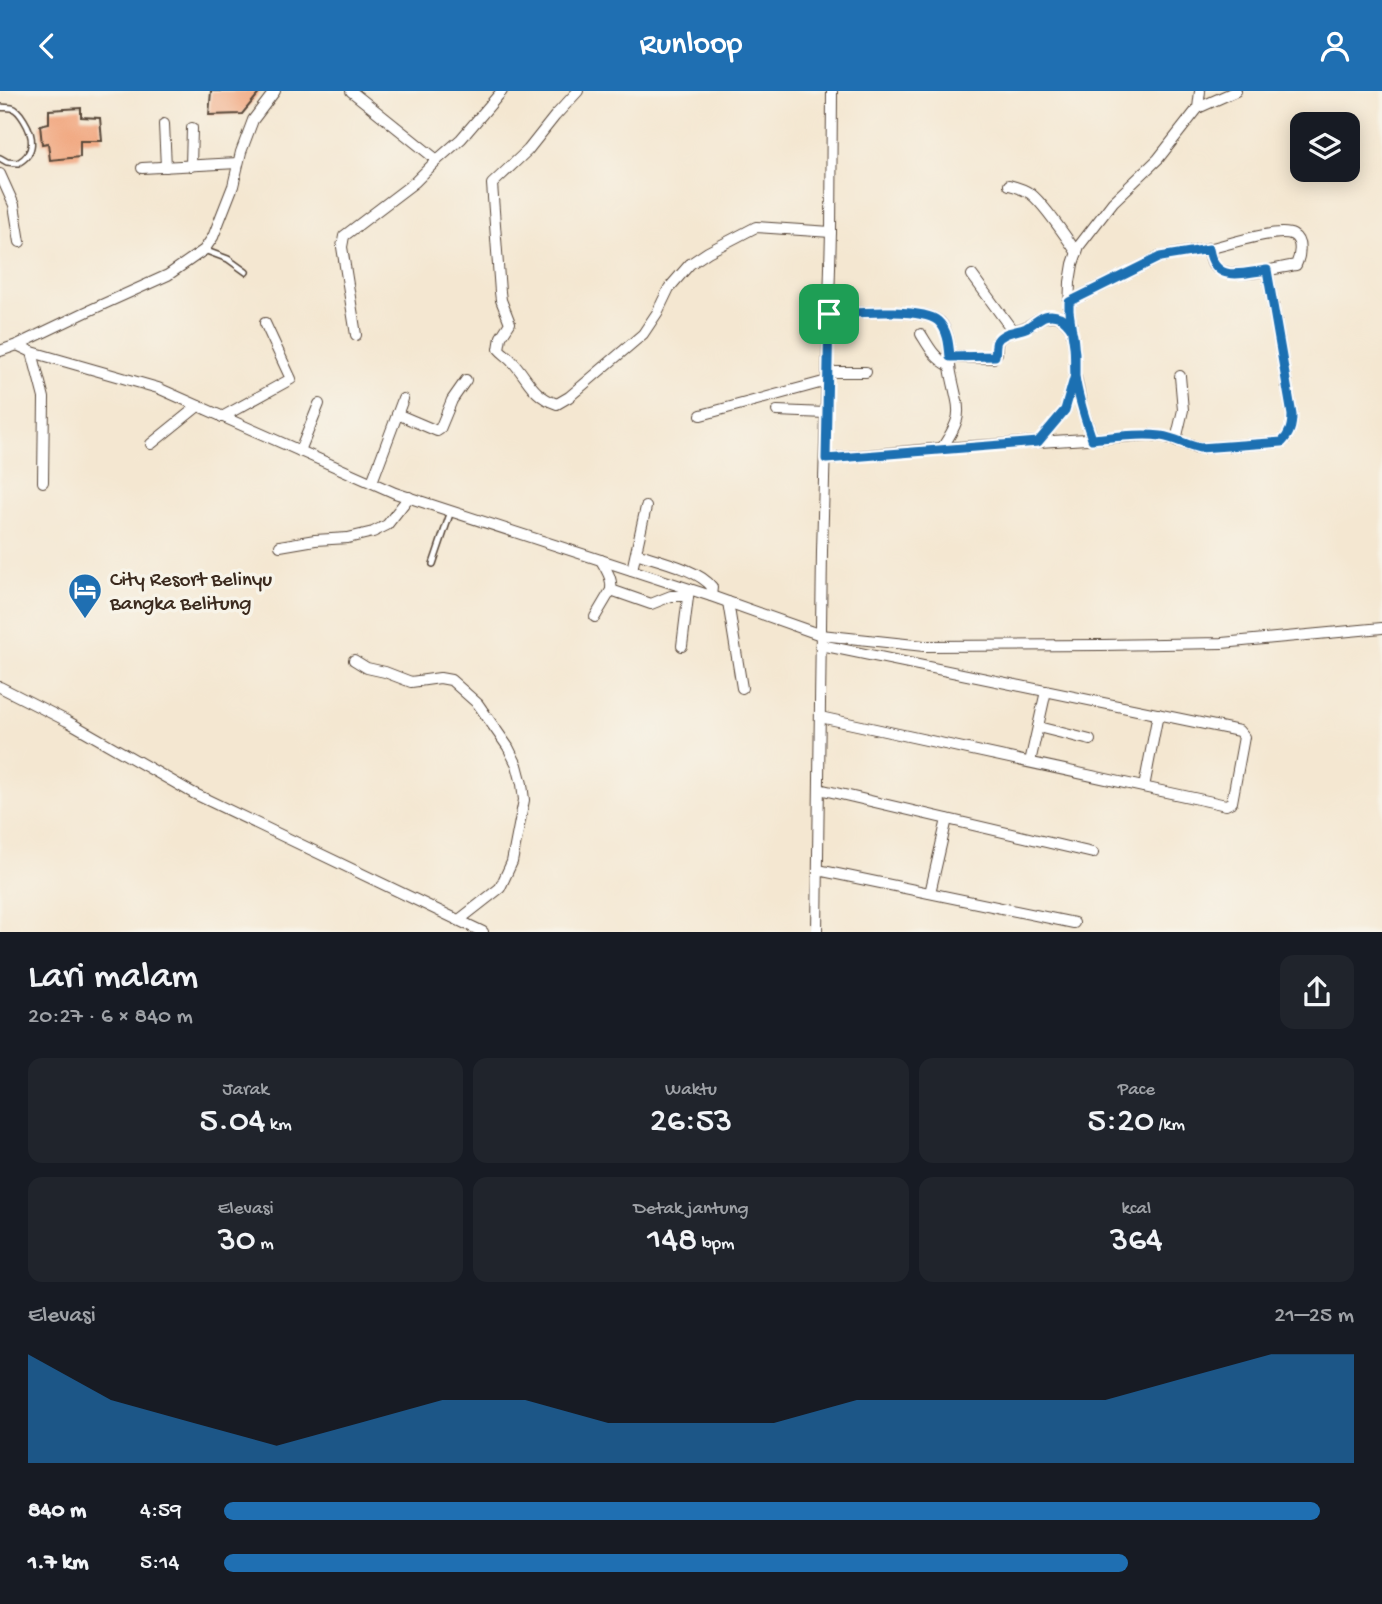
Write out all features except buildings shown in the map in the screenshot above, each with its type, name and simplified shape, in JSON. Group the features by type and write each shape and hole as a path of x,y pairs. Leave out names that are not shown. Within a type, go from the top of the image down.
{"street":[{"path":"0,351 169,275 204,250 220,221 253,120 275,91"},
{"path":"351,91 437,160"},
{"path":"356,335 342,247 344,236 415,182 461,139 502,91"},
{"path":"579,91 528,150 492,184 502,303 510,323 501,337 499,349 511,360 534,391 547,400 557,404 569,397 643,334 669,288 690,264 708,252 756,227 831,232"},
{"path":"819,932 822,551 832,91"},
{"path":"1198,108 1200,91"},
{"path":"1092,439 1075,375 1069,302 1073,264 1079,246 1112,202 1158,159 1198,108 1236,91"},
{"path":"164,124 166,167"},
{"path":"191,166 192,128"},
{"path":"142,168 239,163"},
{"path":"0,174 14,205 20,242"},
{"path":"1009,185 1032,194 1077,253"},
{"path":"1069,302 1160,257 1267,235 1295,236 1299,241 1300,256 1296,265 1232,274 1223,272 1213,264 1209,249"},
{"path":"826,459 942,448 1150,435 1200,448 1282,442 1292,427 1292,415 1267,270"},
{"path":"972,275 1015,330"},
{"path":"829,314 915,314 940,322 948,342 959,418 942,448"},
{"path":"921,334 940,361 950,361 993,358 997,353 998,339 1026,327 1040,317 1061,317 1071,328"},
{"path":"222,417 290,379 265,323"},
{"path":"17,345 32,352 158,388 409,497 632,570 689,592 711,596 821,640 1046,691 1239,730 1244,737 1232,801 1226,805 820,717"},
{"path":"32,352 44,398 43,482"},
{"path":"701,415 827,376 866,372"},
{"path":"1038,442 1065,410 1075,375"},
{"path":"1176,440 1183,410 1180,376"},
{"path":"397,414 437,431 452,400 466,380"},
{"path":"372,482 404,399"},
{"path":"151,444 194,404"},
{"path":"300,451 319,404"},
{"path":"777,411 826,413"},
{"path":"280,546 348,538 373,532 387,525 409,497"},
{"path":"632,570 646,507"},
{"path":"636,553 705,579 712,587 711,596"},
{"path":"595,617 611,590 612,581 601,560"},
{"path":"611,590 651,604 689,592"},
{"path":"682,646 689,592"},
{"path":"728,602 741,688"},
{"path":"821,640 924,646 1222,643 1380,630"},
{"path":"354,660 367,668 411,682 440,678 450,680 478,704 508,747 517,765 524,800 512,863 500,888 459,920"},
{"path":"0,687 67,721 193,793 483,932"},
{"path":"1030,762 1046,691"},
{"path":"1144,787 1158,714"},
{"path":"1038,726 1090,740"},
{"path":"819,789 1093,853"},
{"path":"930,893 947,819"},
{"path":"818,870 1074,923"}],"lane":[{"path":"0,107 12,108 18,112 30,129 32,144 29,155 18,163 0,158"},
{"path":"204,250 228,259 246,272"},
{"path":"433,564 451,511"}],"place":[{"name":"City Resort Belinyu Bangka Belitung","path":"85,620"}],"route":[{"path":"829,314 826,459 1038,442 1065,410 1075,375 1075,353 1069,302 1160,257 1209,249 1213,264 1223,272 1232,274 1267,270 1292,427 1282,442 1200,448 1187,446 1163,436 1092,439 1075,375 1071,328 1061,317 1040,317 1026,327 998,339 997,353 993,358 978,358 950,357 946,332 940,322 931,317 874,312 829,314"}]}
